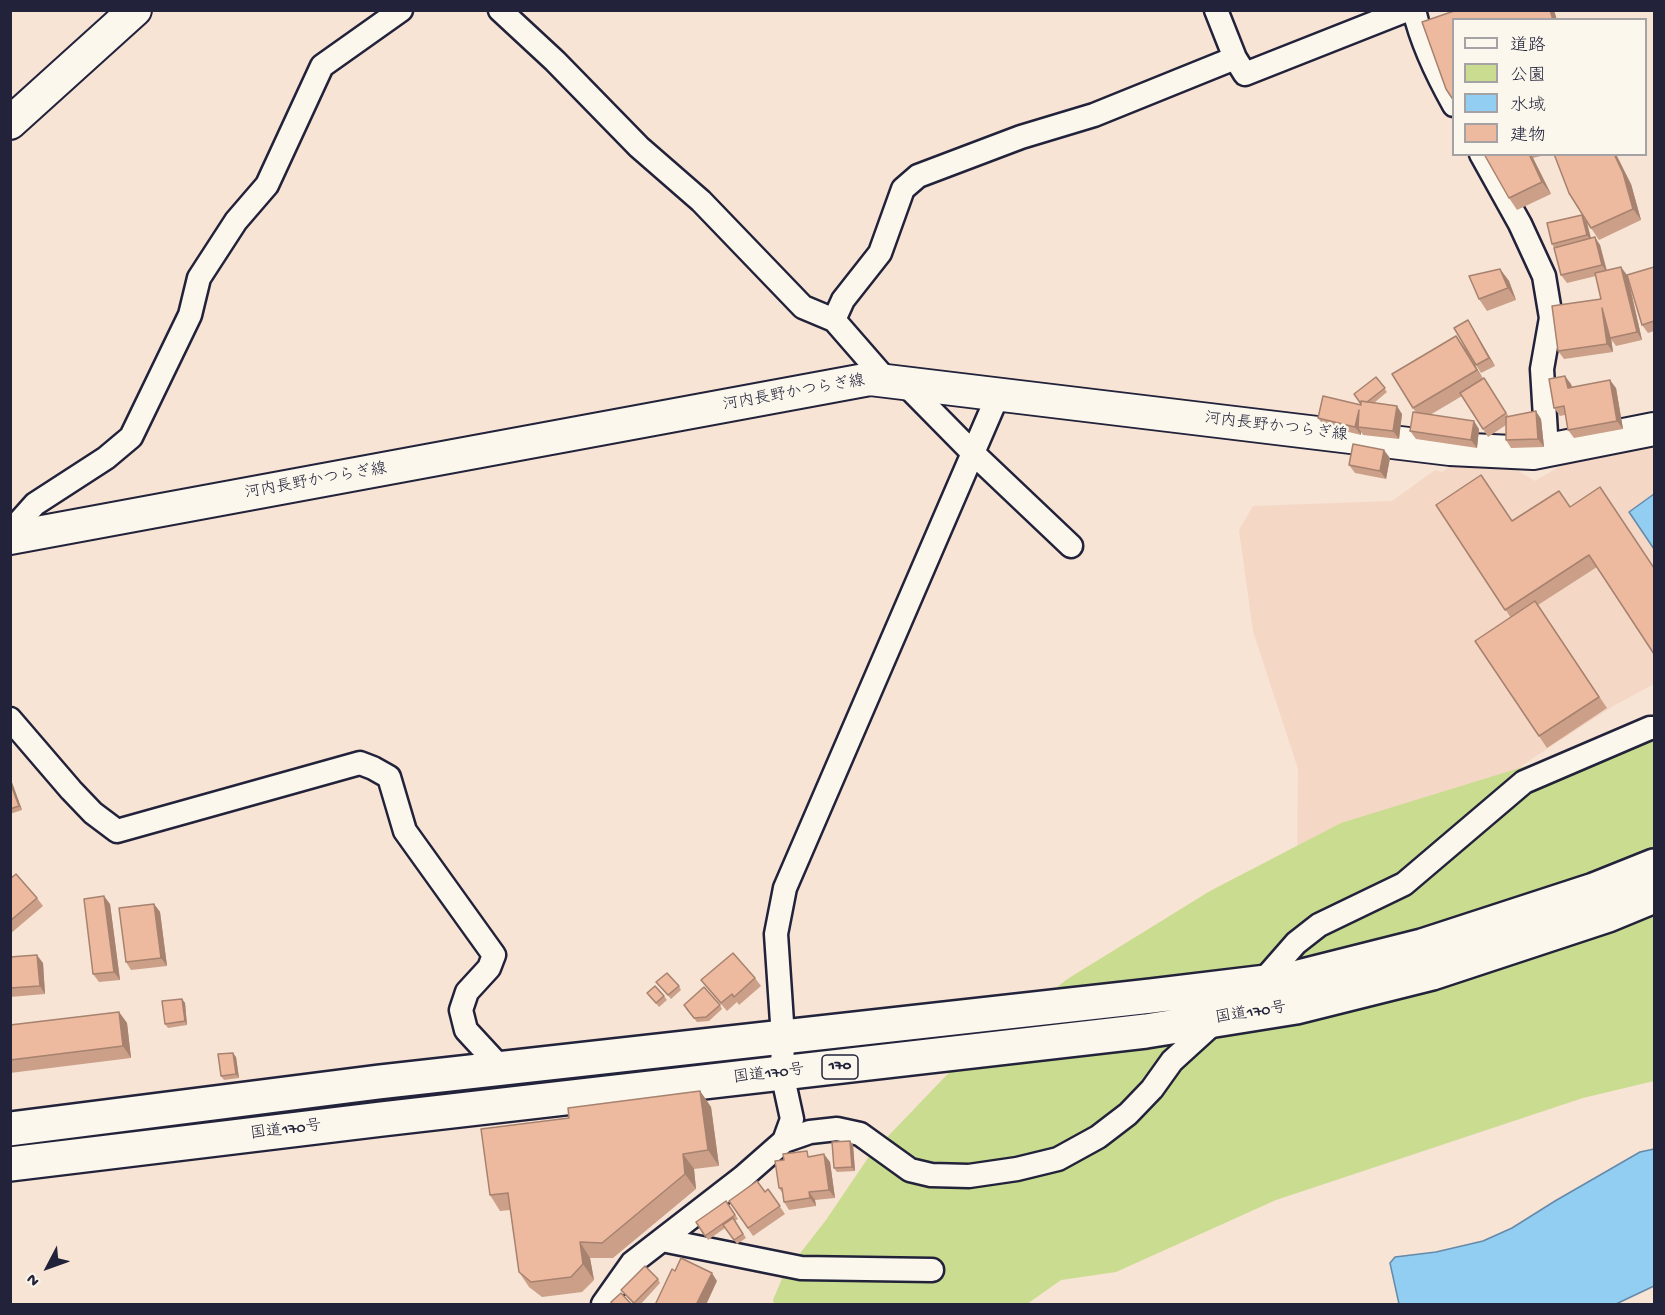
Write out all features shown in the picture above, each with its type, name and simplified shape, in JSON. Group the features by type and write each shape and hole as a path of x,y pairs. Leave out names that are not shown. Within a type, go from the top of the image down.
{"highway":[{"name":"国道170号","path":"10,1128 379,1082 1140,998 1291,979 1422,946 1594,890 1654,866"},
{"name":"国道170号","path":"10,1164 1146,1031 1296,1007 1432,973 1608,915 1654,896"}],"main road":[{"path":"10,123 135,10"},
{"name":"河内長野かつらぎ線","path":"10,538 870,380 1450,448 1533,453 1654,429"}],"street":[{"path":"10,532 35,504 106,459 131,437 190,315 199,278 236,221 267,185 322,66 401,10"},
{"path":"500,10 555,61 639,147 701,201 803,307 834,320 896,383 1071,546"},
{"path":"1216,10 1235,58 1245,74 1407,10"},
{"path":"1414,10 1419,33 1440,82 1452,102"},
{"path":"834,320 843,300 880,253 903,189 918,176 1020,137 1094,115 1235,58"},
{"path":"1482,156 1520,224 1544,276 1551,318 1542,369 1547,450"},
{"path":"784,1141 792,1119 782,1073 783,1037 776,934 785,888 998,395"},
{"path":"10,718 93,813 117,831 360,763 389,777 405,831 494,955 489,968 467,992 461,1010 466,1030 502,1069"},
{"path":"1261,983 1296,943 1319,925 1404,884 1524,782 1654,728"},
{"path":"603,1305 632,1263 743,1177 784,1141 810,1132 837,1129 860,1134 910,1170 932,1175 969,1176 1017,1169 1058,1159 1098,1137 1128,1114 1152,1089 1172,1061 1218,1019"},
{"path":"662,1240 801,1268 932,1270"}],"shaded area":[{"path":"1654,446 1654,684 1615,705 1469,803 1297,867 1298,769 1253,631 1239,530 1253,506 1392,501 1435,470 1442,472 1451,466 1517,470 1535,481 1562,465"}],"green space":[{"path":"1654,717 1654,1081 1583,1098 1276,1200 1116,1272 1061,1280 1027,1304 774,1304 773,1300 784,1274 826,1220 870,1155 964,1057 1069,978 1210,891 1341,823 1552,758"}],"water":[{"path":"1654,494 1654,549 1629,512"},
{"path":"1654,1149 1654,1286 1616,1304 1399,1304 1390,1263 1395,1257 1436,1252 1483,1241 1512,1228 1640,1152"}],"building":[{"path":"1457,10 1550,10 1552,18 1452,18 1452,98 1446,89 1422,22"},
{"path":"1485,156 1530,156 1542,182 1509,198"},
{"path":"1555,156 1615,156 1623,173 1633,209 1591,228 1569,193"},
{"path":"1582,215 1587,235 1552,244 1547,223"},
{"path":"1595,237 1602,265 1561,275 1554,248"},
{"path":"1621,267 1637,332 1610,338 1602,308 1607,344 1558,351 1552,306 1601,299 1595,273"},
{"path":"1654,267 1654,321 1642,325 1627,275"},
{"path":"1500,269 1508,288 1479,299 1469,276"},
{"path":"1468,320 1489,358 1476,365 1454,328"},
{"path":"1456,336 1477,370 1413,408 1392,374"},
{"path":"1565,376 1568,388 1610,380 1617,421 1568,430 1564,406 1554,408 1549,379"},
{"path":"1376,377 1385,388 1367,402 1361,401 1361,404 1354,394"},
{"path":"1484,378 1506,413 1483,429 1460,393"},
{"path":"1323,396 1361,405 1361,401 1397,406 1393,431 1358,427 1359,410 1355,427 1318,418"},
{"path":"1536,411 1538,439 1506,440 1506,417"},
{"path":"1413,412 1474,421 1471,440 1410,431"},
{"path":"1353,444 1384,450 1380,471 1349,465"},
{"path":"1481,475 1512,521 1559,491 1570,507 1600,487 1654,568 1654,654 1589,555 1505,610 1436,505"},
{"path":"1535,601 1599,697 1539,736 1475,641"},
{"path":"10,782 19,806 10,809"},
{"path":"16,874 37,898 10,921 10,879"},
{"path":"104,896 114,972 93,974 84,899"},
{"path":"154,904 161,958 126,962 119,908"},
{"path":"733,953 755,978 734,997 732,994 721,1003 701,980"},
{"path":"37,955 40,986 10,988 10,957"},
{"path":"667,973 679,986 668,995 656,982"},
{"path":"655,986 664,996 656,1003 647,993"},
{"path":"704,987 720,1005 706,1017 694,1018 684,1005"},
{"path":"182,999 185,1021 165,1024 162,1001"},
{"path":"119,1012 123,1046 10,1060 10,1025"},
{"path":"233,1053 236,1074 221,1076 218,1054"},
{"path":"700,1091 708,1150 683,1154 685,1174 602,1243 580,1242 583,1264 571,1277 531,1282 519,1272 508,1193 490,1195 481,1129 569,1118 568,1108"},
{"path":"850,1141 852,1167 834,1168 832,1142"},
{"path":"807,1151 808,1157 824,1154 829,1190 809,1192 810,1198 784,1202 782,1188 779,1188 775,1161 784,1160 783,1154"},
{"path":"757,1181 765,1192 768,1189 780,1206 748,1228 729,1201"},
{"path":"726,1201 735,1215 705,1236 696,1222"},
{"path":"733,1218 743,1234 734,1240 723,1225"},
{"path":"681,1258 712,1273 696,1305 655,1305 672,1269 675,1271"},
{"path":"645,1266 658,1279 634,1303 621,1290"},
{"path":"621,1293 632,1305 613,1305 611,1302"}]}
